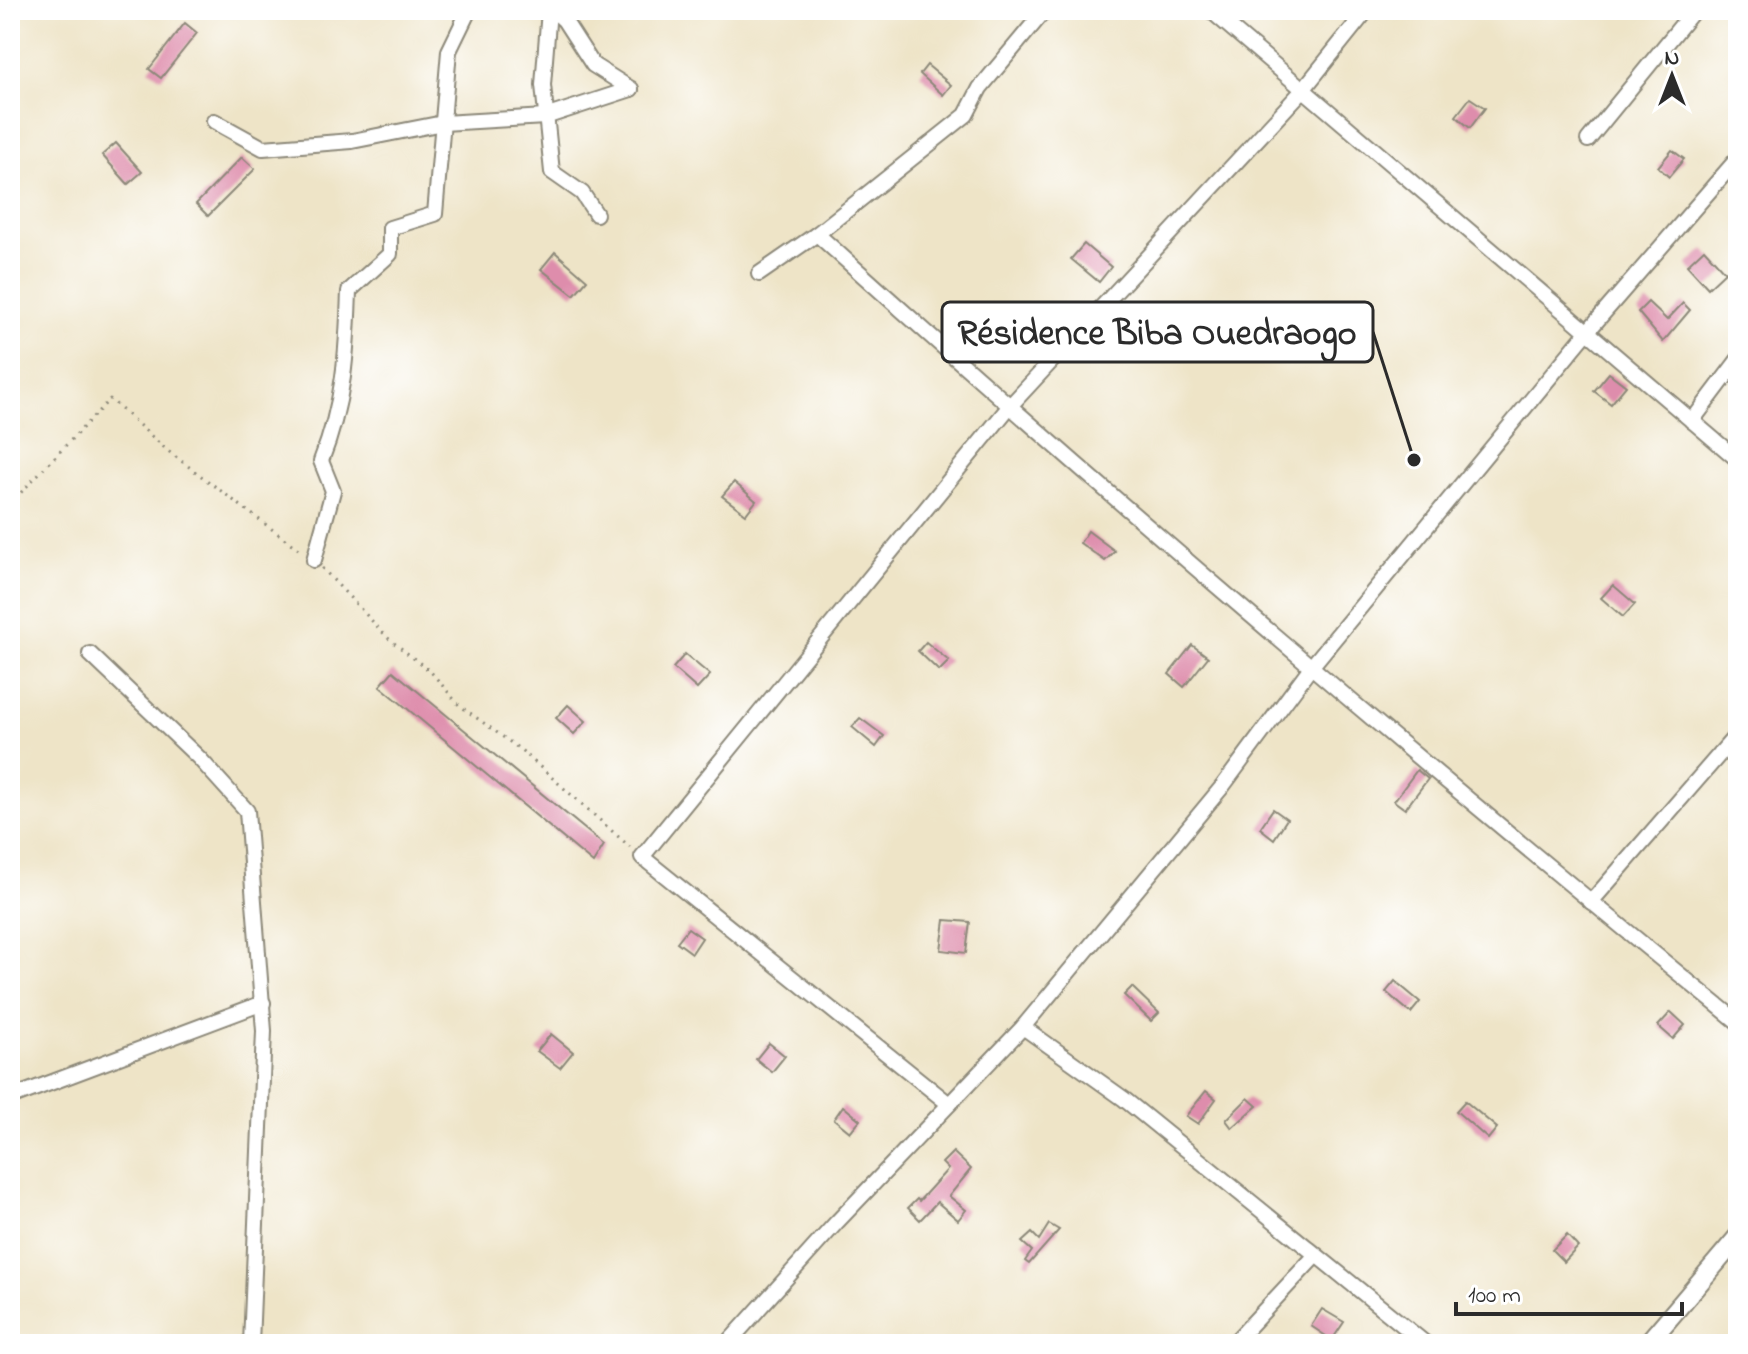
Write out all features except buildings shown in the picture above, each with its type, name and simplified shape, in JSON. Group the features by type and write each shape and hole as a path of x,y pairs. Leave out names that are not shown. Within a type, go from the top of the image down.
{"main road":[{"path":"1647,1344 1738,1237"}],"street":[{"path":"314,560 333,491 321,461 337,420 346,362 349,291 390,254 390,228 435,214 449,51 469,10"},
{"path":"214,121 263,148 352,141 443,123 545,117 631,89 593,65 564,20 551,10"},
{"path":"551,10 543,85 552,172 582,193 596,214"},
{"path":"759,274 817,234 966,115 980,88 1045,10"},
{"path":"1210,10 1738,460"},
{"path":"949,1104 642,857 1009,407 1302,91 1367,10"},
{"path":"1588,140 1694,10"},
{"path":"727,1344 1023,1027 1222,787 1311,667 1588,331 1738,158"},
{"path":"817,234 1009,407 1311,667 1738,1022"},
{"path":"1692,421 1738,360"},
{"path":"90,654 199,758 247,811 263,1003 261,1157 251,1344"},
{"path":"1591,902 1738,733"},
{"path":"10,1098 263,1003"},
{"path":"1023,1027 1124,1099 1426,1344"},
{"path":"1233,1344 1316,1255"}],"path":[{"path":"10,504 110,399 168,451 314,560 388,638 431,672 459,705 521,750 642,857"}],"place":[{"name":"Résidence Biba Ouedraogo","path":"1414,460"}]}
